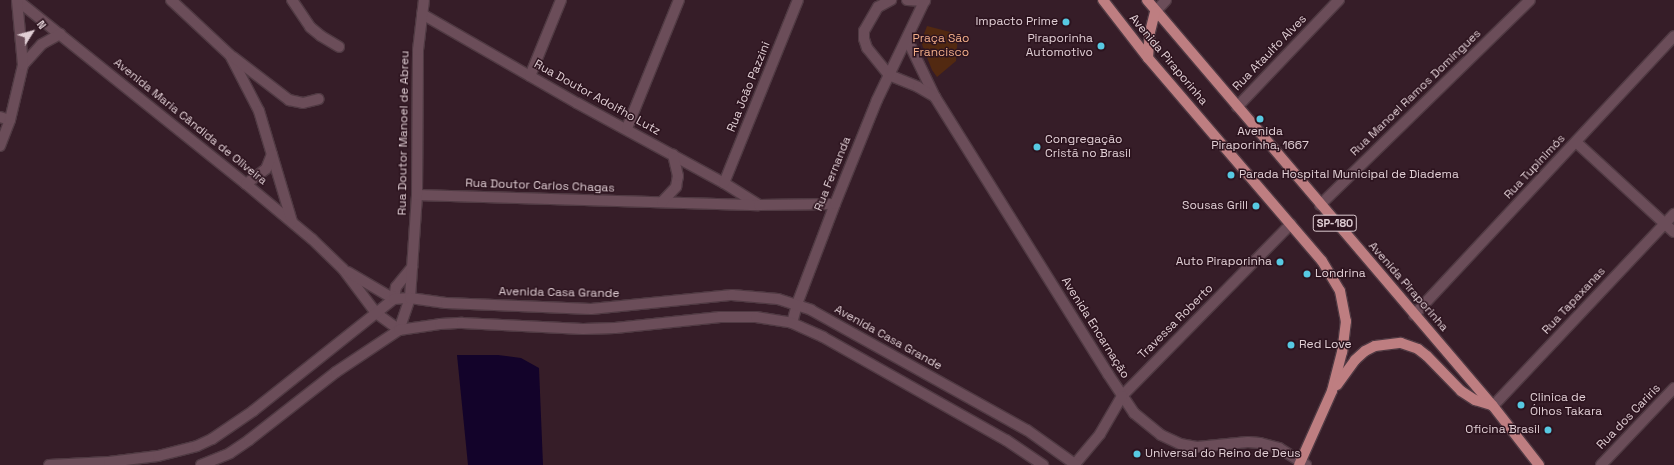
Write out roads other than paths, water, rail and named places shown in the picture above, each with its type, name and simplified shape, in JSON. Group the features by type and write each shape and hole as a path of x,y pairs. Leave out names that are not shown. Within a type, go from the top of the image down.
{"main road":[{"name":"Avenida Piraporinha","path":"1103,0 1148,58 1326,266 1336,282 1343,300 1346,333 1332,392 1302,464"},
{"name":"Avenida Piraporinha","path":"1146,0 1493,406 1539,465"},
{"path":"1148,58 1150,32 1155,12"},
{"path":"1332,392 1355,360 1365,351 1375,346 1401,343 1418,349 1427,356 1461,391 1475,400 1493,406"}],"street":[{"path":"17,0 23,65"},
{"name":"Avenida Maria Cândida de Oliveira","path":"17,0 292,222 343,269 376,313 398,330"},
{"path":"172,0 230,55 289,100 303,103 319,99"},
{"name":"Rua Doutor Manoel de Abreu","path":"398,330 410,298 417,195 418,50 424,0"},
{"path":"530,76 561,0"},
{"path":"627,128 679,0"},
{"name":"Rua João Pazzini","path":"724,183 798,0"},
{"name":"Avenida Encarnação","path":"891,0 878,8 864,31 864,39 867,48 889,75 918,87 935,97"},
{"path":"908,0 925,0 908,39"},
{"path":"1155,12 1166,0"},
{"name":"Rua Ataulfo Alves","path":"1237,107 1339,0"},
{"name":"Rua Manoel Ramos Domingues","path":"1320,205 1530,0"},
{"path":"295,1 310,27 321,36 340,47"},
{"name":"Rua Doutor Adolfho Lutz","path":"422,14 530,76 627,128 724,183 759,205"},
{"path":"0,146 5,118 23,65 42,44 60,34"},
{"name":"Rua Tupinimós","path":"1414,315 1674,36"},
{"name":"Avenida Encarnação","path":"908,39 935,97 1134,413 1161,435 1180,444 1197,447 1248,442 1260,443 1279,448 1302,464"},
{"name":"Rua Fernanda","path":"792,323 797,304 835,204 889,75 908,39"},
{"path":"230,55 258,111 292,222"},
{"path":"1576,142 1674,232"},
{"path":"246,184 266,169 272,154"},
{"path":"662,202 676,187 678,176 673,155"},
{"name":"Rua Doutor Carlos Chagas","path":"417,195 759,205 835,204"},
{"name":"Rua Tapaxanas","path":"1493,406 1674,214"},
{"name":"Travessa Roberto","path":"1076,465 1100,434 1122,396 1291,224"},
{"path":"49,465 109,462 158,456 197,446 212,439 253,411 394,299 396,287 412,266"},
{"name":"Avenida Maria Cândida de Oliveira","path":"343,269 394,299"},
{"name":"Avenida Casa Grande","path":"394,299 410,298 446,303 591,309 732,295 756,296 797,304 831,320 1046,442 1076,465"},
{"path":"202,465 230,453 249,440 336,372 398,330 440,324 462,323 583,329 614,328 720,317 756,317 792,323 823,337 1006,440 1043,465"},
{"name":"Rua dos Cariris","path":"1602,464 1674,388"}],"place":[{"name":"Impacto Prime","path":"1066,22"},
{"name":"Piraporinha Automotivo","path":"1101,46"},
{"name":"Avenida Piraporinha, 1667","path":"1260,119"},
{"name":"Congregação Cristã no Brasil","path":"1037,147"},
{"name":"Parada Hospital Municipal de Diadema","path":"1231,175"},
{"name":"Sousas Grill","path":"1256,206"},
{"name":"Auto Piraporinha","path":"1280,262"},
{"name":"Londrina","path":"1307,274"},
{"name":"Red Love","path":"1291,345"},
{"name":"Clinica de Ólhos Takara","path":"1521,405"},
{"name":"Oficina Brasil","path":"1548,430"},
{"name":"Universal do Reino de Deus","path":"1137,454"}],"park label":[{"name":"Praça São Francisco","path":"941,46"}]}
